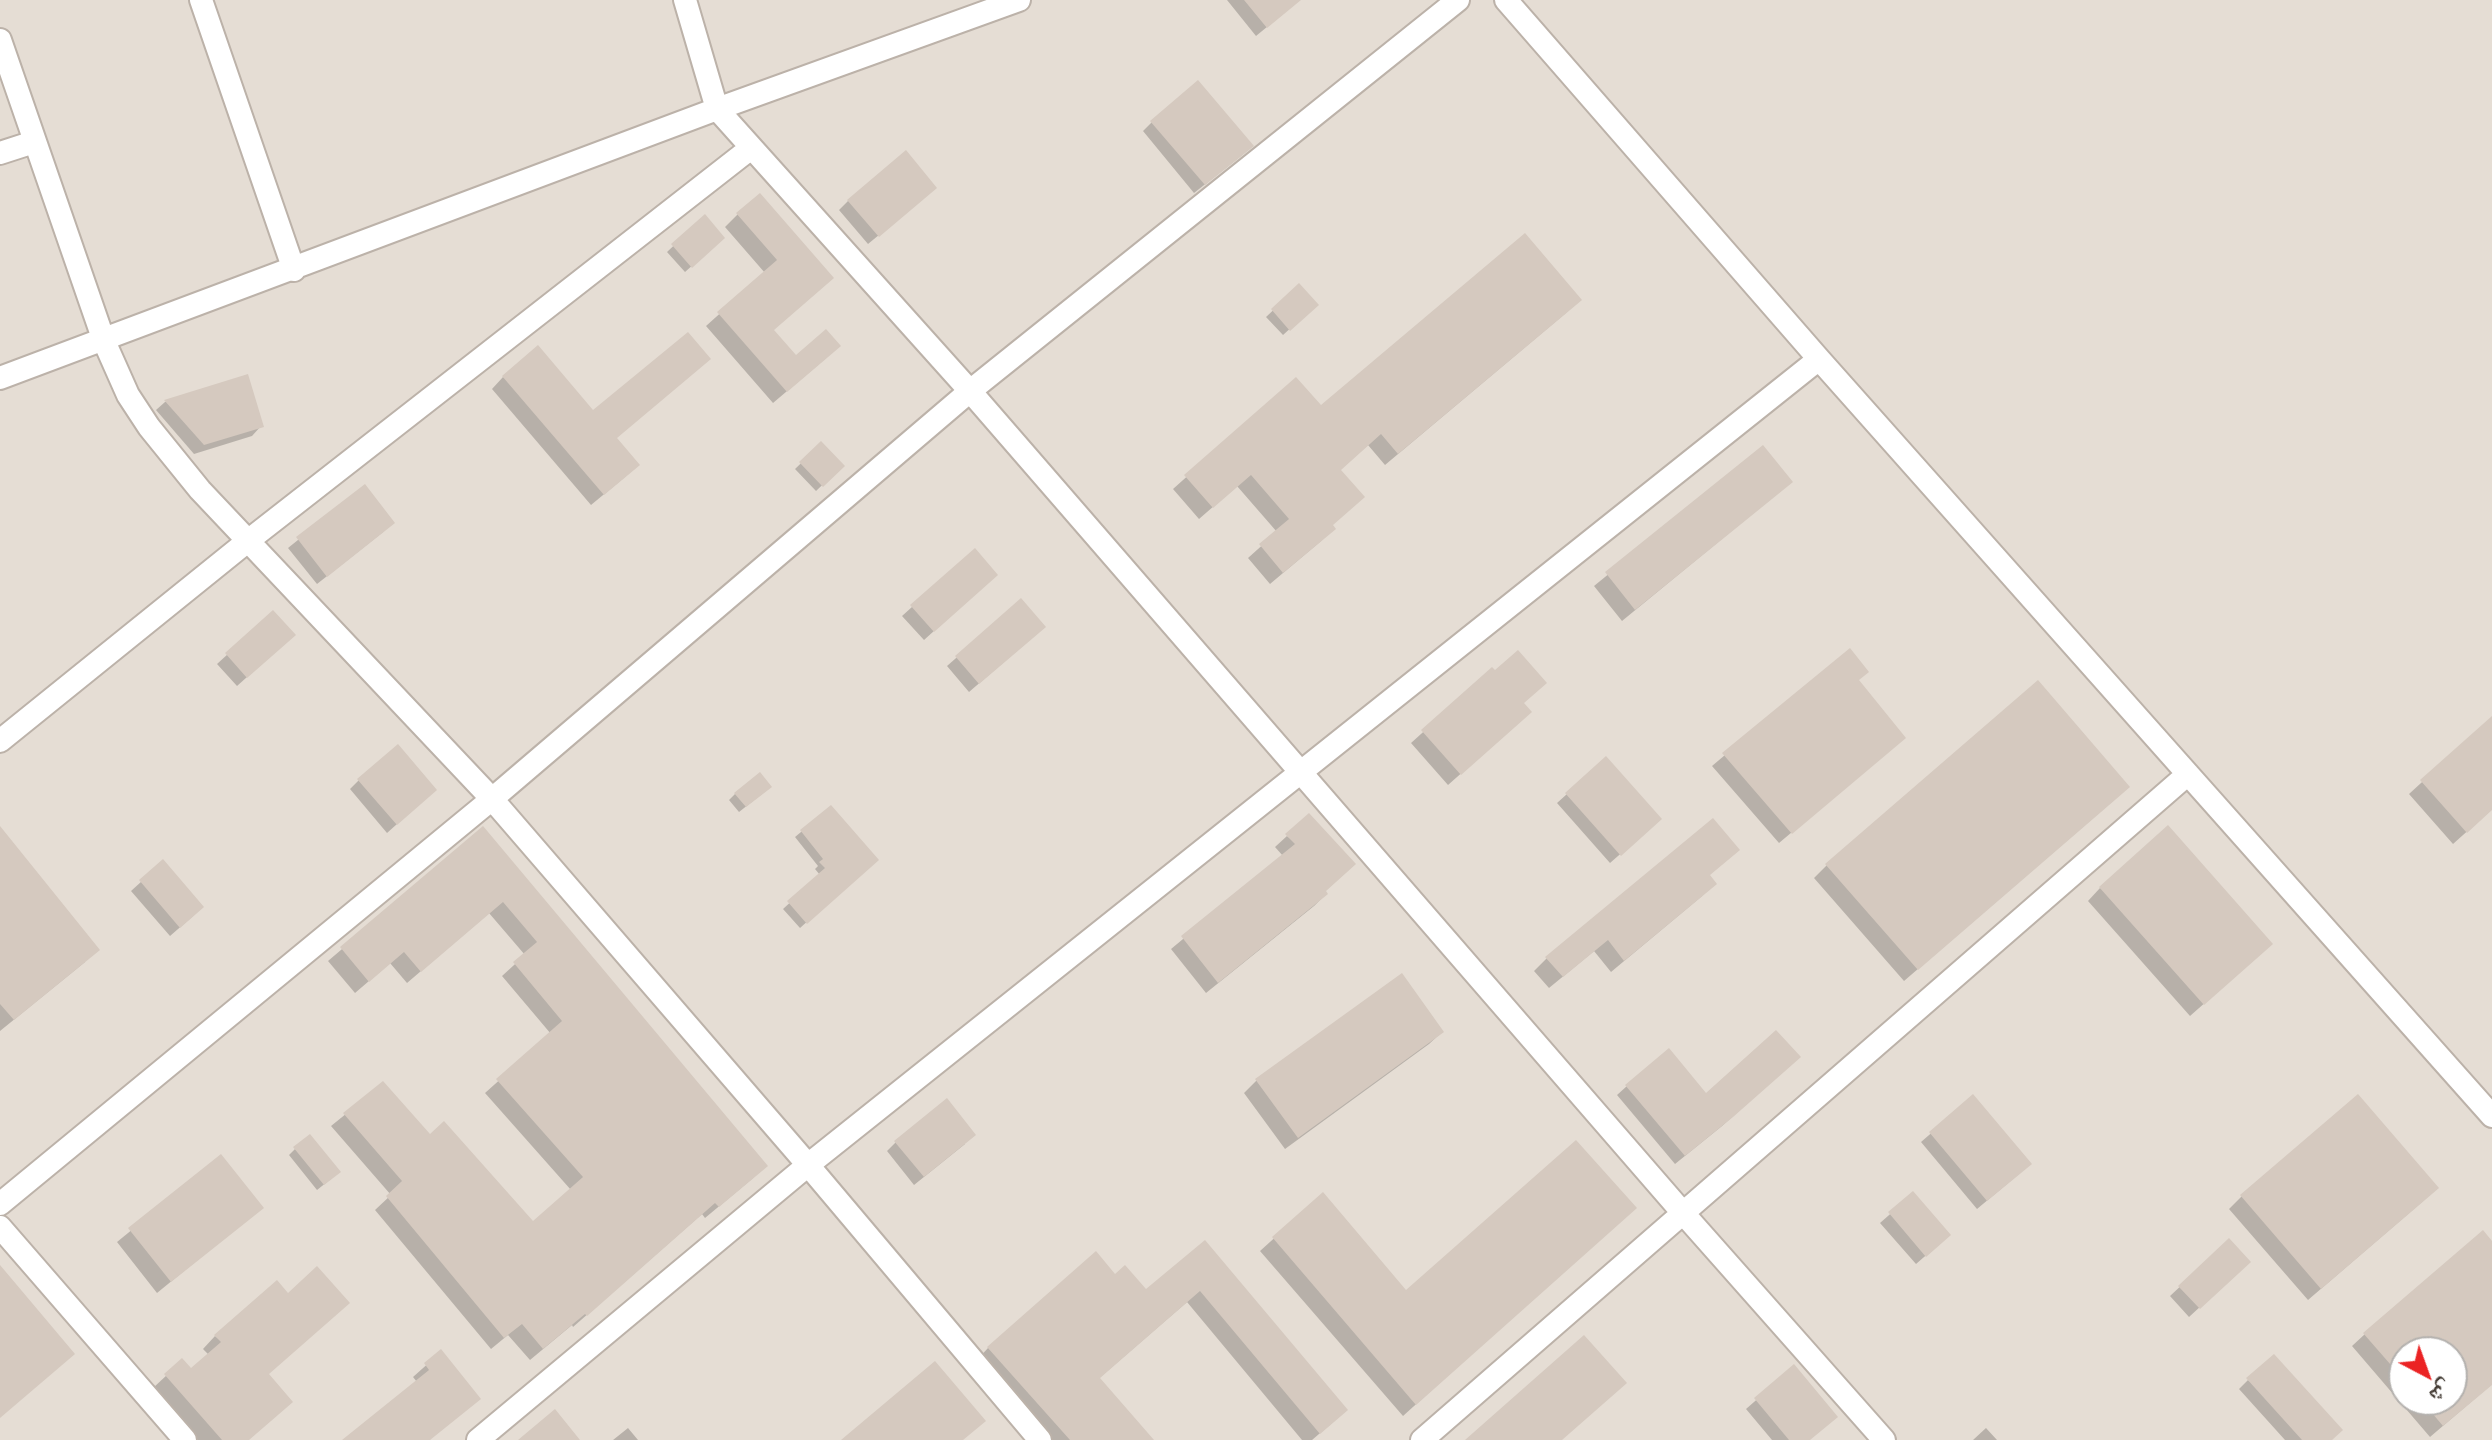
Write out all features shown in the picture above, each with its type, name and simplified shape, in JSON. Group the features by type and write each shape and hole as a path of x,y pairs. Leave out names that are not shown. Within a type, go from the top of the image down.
{"street":[{"path":"201,0 294,270"},
{"path":"685,0 717,109 970,391 1683,1213 1884,1440"},
{"path":"0,378 717,109 1019,0"},
{"path":"0,1204 492,799 970,391 1458,0"},
{"path":"1506,0 1819,359 2492,1116"},
{"path":"0,40 104,341 128,395 149,427 200,490 492,799 1040,1440"},
{"path":"0,153 34,142"},
{"path":"0,741 249,540 751,148"},
{"path":"478,1440 808,1165 1819,359"},
{"path":"1422,1440 2188,774"},
{"path":"0,1227 185,1440"}],"shaded area":[{"path":"0,0 2492,0 2492,1440 0,1440"}],"building":[{"path":"1244,0 1301,0 1267,28"},
{"path":"1198,80 1254,146 1205,185 1150,121"},
{"path":"906,150 937,188 879,237 847,200"},
{"path":"760,193 834,278 774,330 796,355 826,329 841,346 787,392 717,312 777,260 736,213"},
{"path":"705,214 725,238 692,268 671,244"},
{"path":"1525,233 1582,300 1398,454 1381,434 1341,470 1365,497 1333,525 1336,529 1283,573 1259,544 1289,519 1251,475 1213,508 1184,475 1296,377 1321,405"},
{"path":"1299,283 1319,305 1290,331 1271,309"},
{"path":"688,332 711,359 617,438 640,465 604,495 502,376 538,345 593,410"},
{"path":"248,374 264,427 204,445 164,400"},
{"path":"821,441 845,466 823,487 799,462"},
{"path":"1763,445 1793,482 1635,610 1605,572"},
{"path":"365,484 395,523 327,577 296,537"},
{"path":"975,548 998,575 934,632 910,605"},
{"path":"1021,598 1046,627 979,684 955,656"},
{"path":"273,610 296,635 247,678 225,653"},
{"path":"1850,648 1869,672 1859,680 1906,738 1792,834 1722,753"},
{"path":"1518,650 1547,683 1524,703 1532,712 1461,775 1421,730 1492,667 1495,670"},
{"path":"2038,680 2130,787 1918,970 1825,864"},
{"path":"2492,716 2492,810 2467,833 2420,780"},
{"path":"398,744 437,790 397,825 357,779"},
{"path":"1606,756 1662,819 1621,856 1565,793"},
{"path":"760,772 772,787 746,807 734,793"},
{"path":"831,805 879,860 807,924 787,901 825,868 819,862 823,859 800,830"},
{"path":"1309,813 1356,864 1326,891 1328,894 1218,983 1181,936 1295,844 1285,834"},
{"path":"1713,818 1740,850 1710,875 1717,884 1624,961 1608,940 1563,977 1545,957"},
{"path":"2168,825 2273,944 2204,1005 2099,887"},
{"path":"0,826 100,950 14,1020 0,1004"},
{"path":"483,826 768,1166 719,1207 715,1203 587,1316 585,1314 543,1349 522,1324 504,1338 386,1196 402,1181 343,1113 383,1081 430,1134 444,1121 533,1221 583,1177 496,1079 562,1021 513,962 537,942 503,902 421,972 404,952 369,982 340,947"},
{"path":"163,859 204,907 180,928 139,880"},
{"path":"1402,973 1444,1032 1298,1138 1255,1079"},
{"path":"1776,1030 1801,1057 1685,1156 1625,1085 1669,1048 1706,1093"},
{"path":"1973,1094 2032,1164 1987,1201 1929,1132"},
{"path":"2358,1094 2439,1188 2321,1289 2240,1195"},
{"path":"947,1098 976,1135 924,1177 894,1141"},
{"path":"310,1134 341,1172 324,1185 293,1147"},
{"path":"1576,1140 1637,1208 1416,1405 1272,1237 1323,1192 1406,1290"},
{"path":"221,1154 264,1208 171,1282 128,1228"},
{"path":"1913,1191 1951,1235 1926,1257 1888,1212"},
{"path":"2483,1230 2492,1241 2492,1385 2468,1405 2468,1336 2388,1336 2388,1362 2363,1333"},
{"path":"2229,1238 2251,1262 2200,1309 2178,1286"},
{"path":"1205,1240 1348,1410 1320,1434 1200,1291 1100,1378 1154,1440 1070,1440 987,1347 1096,1251 1115,1274 1125,1265 1146,1289"},
{"path":"0,1265 75,1354 0,1418"},
{"path":"317,1266 350,1303 269,1374 293,1402 249,1440 222,1440 164,1374 182,1358 191,1368 221,1342 214,1335 277,1280 288,1293"},
{"path":"1584,1335 1627,1383 1562,1440 1465,1440"},
{"path":"441,1349 481,1399 430,1440 342,1440 429,1370 424,1363"},
{"path":"2274,1354 2343,1430 2332,1440 2302,1440 2246,1378"},
{"path":"935,1361 986,1421 963,1440 841,1440"},
{"path":"1794,1364 1838,1417 1810,1440 1789,1440 1754,1398"},
{"path":"555,1409 580,1440 518,1440"},
{"path":"2435,1416 2455,1416 2443,1426"}]}
